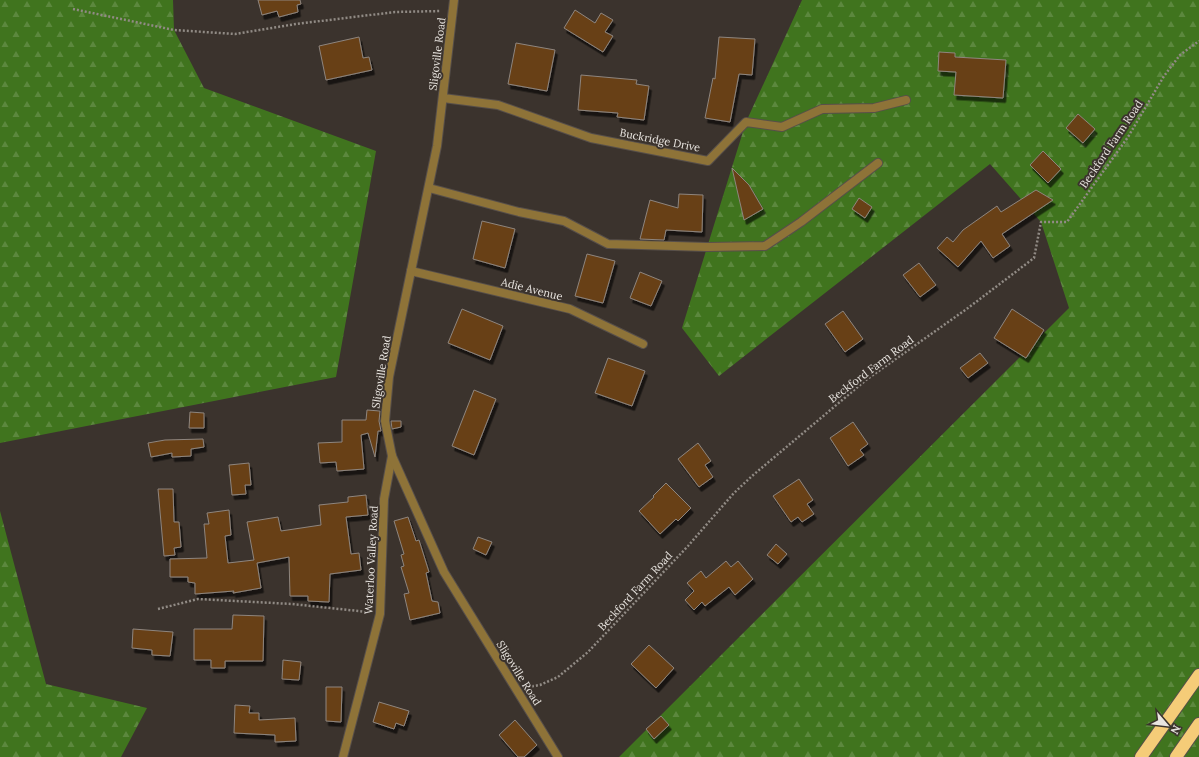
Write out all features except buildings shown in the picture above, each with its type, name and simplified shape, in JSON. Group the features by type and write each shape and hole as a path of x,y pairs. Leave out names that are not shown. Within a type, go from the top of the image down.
{"highway":[{"path":"1141,757 1199,675"},
{"path":"1176,757 1199,724"}],"street":[{"name":"Sligoville Road","path":"454,0 437,146 388,384 385,421 392,456 444,572 558,757"},
{"name":"Buckridge Drive","path":"443,98 498,105 591,138 708,161 746,122 782,127 822,109 874,108 906,100"},
{"path":"429,188 519,212 564,220 608,244 707,247 765,246 801,222 878,163"},
{"name":"Adie Avenue","path":"411,271 570,309 643,344"},
{"name":"Waterloo Valley Road","path":"343,757 380,614 384,499 392,456"}],"path":[{"path":"74,10 174,30 235,34 296,24 395,12 453,11"},
{"name":"Beckford Farm Road","path":"516,688 540,685 558,677 588,652 752,476 866,380 968,308 1034,258 1041,222 1067,222 1128,137 1164,76 1180,55 1199,41"},
{"path":"158,609 198,599 292,604 380,614"}],"green space":[{"path":"0,0 173,0 174,30 204,88 376,151 336,377 0,443"},
{"path":"802,0 1199,0 1199,757 619,757 1069,308 1041,222 990,164 719,376 682,328 746,122"},
{"path":"0,511 46,684 147,708 121,757 0,757"}]}
